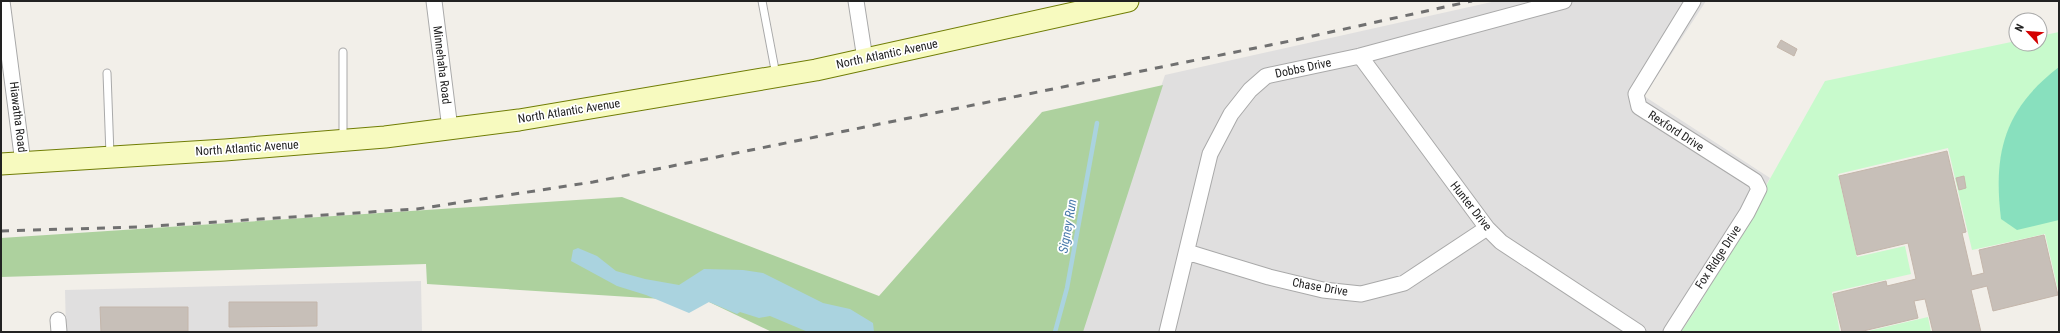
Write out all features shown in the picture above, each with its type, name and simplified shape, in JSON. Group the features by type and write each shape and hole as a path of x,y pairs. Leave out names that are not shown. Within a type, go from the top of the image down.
{"street":[{"name":"Hiawatha Road","path":"2,1 23,163"},
{"name":"Minnehaha Road","path":"434,1 450,129"},
{"path":"856,1 864,59"},
{"name":"North Atlantic Avenue","path":"1,164 344,141 519,120 776,77 1128,1"},
{"name":"Dobbs Drive","path":"1167,332 1210,154 1231,114 1250,90 1266,76 1360,56 1564,1"},
{"name":"Rexford Drive","path":"1693,1 1636,94 1639,107 1755,181"},
{"name":"Hunter Drive","path":"1360,56 1486,228 1501,242 1638,332"},
{"name":"Fox Ridge Drive","path":"1671,332 1747,213 1759,189 1755,181"},
{"name":"Chase Drive","path":"1187,252 1270,277 1323,290 1361,294 1404,283 1486,228"}],"lane":[{"path":"762,1 776,77"},
{"path":"343,52 344,141"},
{"path":"107,73 110,157"}],"shaded area":[{"path":"1496,1 1706,1 1644,96 1770,178 1699,305 1681,332 1077,332 1165,75"},
{"path":"421,281 422,332 66,332 65,290"}],"green space":[{"path":"2059,32 2059,294 2045,234 1972,250 1948,148 1838,174 1857,257 1905,246 1911,274 1832,292 1840,332 1681,332 1699,305 1825,81 2008,43 2008,52 2048,52 2048,34"},
{"path":"2059,67 2059,220 2017,230 2001,219 1999,173 2001,153 2006,134 2014,116 2040,83"},
{"path":"1163,85 1083,332 772,332 709,302 427,284 426,264 1,277 1,238 622,197 879,296 1042,112"},
{"path":"1928,317 1931,332 1864,332"}],"water":[{"path":"578,248 597,256 616,271 645,279 679,285 704,269 743,270 763,273 823,303 850,309 873,323 874,332 808,332 770,316 759,318 740,312 737,314 709,302 689,313 646,295 617,286 571,261 573,250"}],"building":[{"path":"1781,40 1797,49 1794,56 1777,47"},
{"path":"1947,151 1966,232 1962,233 1972,276 1984,273 1979,250 2044,235 2058,295 1993,311 1987,286 1971,290 1981,332 1933,332 1925,299 1914,301 1918,318 1859,332 1842,332 1833,294 1886,281 1887,286 1916,279 1908,243 1857,255 1839,176"},
{"path":"1964,176 1966,188 1959,190 1956,178"},
{"path":"229,302 317,302 317,326 229,327"},
{"path":"100,307 188,307 188,331 101,332"}],"waterway":[{"name":"Signey Run","path":"1055,332 1067,288 1097,123"}],"railway":[{"path":"1,231 138,227 417,209 593,182 1290,41 1472,1"}]}
